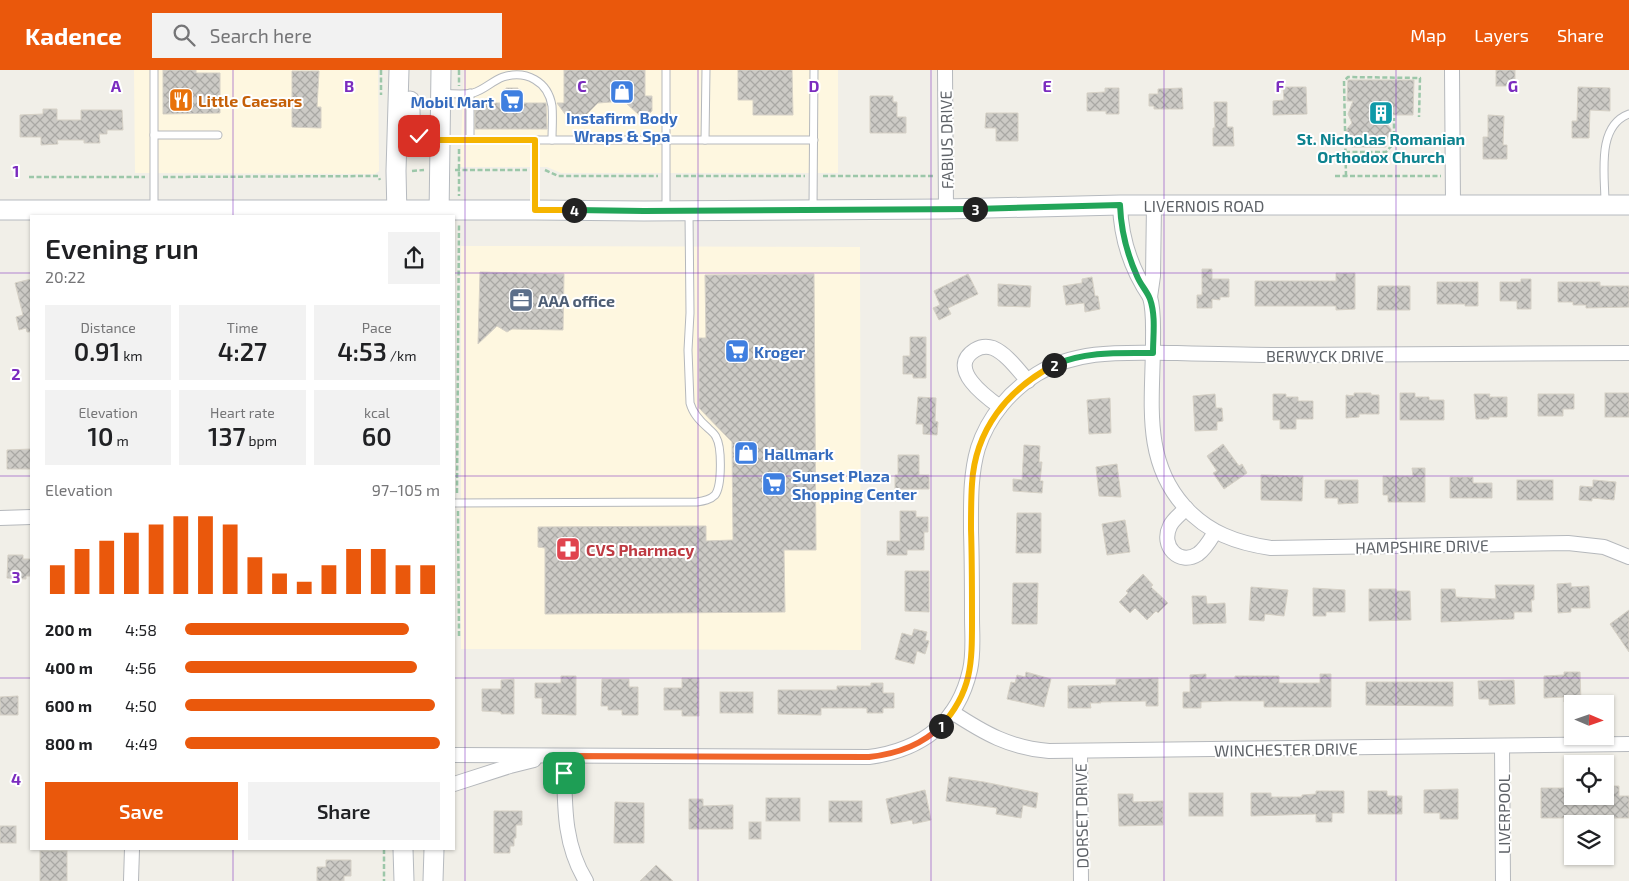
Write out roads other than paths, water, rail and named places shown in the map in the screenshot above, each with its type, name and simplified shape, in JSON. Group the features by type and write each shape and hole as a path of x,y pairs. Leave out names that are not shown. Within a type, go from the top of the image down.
{"main road":[{"path":"397,213 399,70"},
{"path":"411,70 410,124 413,132 419,136 440,140"},
{"path":"439,213 440,140 444,80"},
{"name":"LIVERNOIS ROAD","path":"0,210 103,213 154,210 439,213 535,210 946,209 1120,205 1629,205"},
{"path":"403,850 404,881"},
{"path":"416,850 424,853 432,850"},
{"path":"433,881 434,850"}],"street":[{"name":"FABIUS DRIVE","path":"945,70 946,209"},
{"path":"1452,70 1453,204"},
{"name":"HAMPSHIRE DRIVE","path":"1120,205 1122,230 1128,252 1137,278 1150,297"},
{"name":"HAMPSHIRE DRIVE","path":"1154,205 1153,276 1150,297 1153,320 1152,428 1157,456 1167,484 1196,518 1215,532 1248,544 1272,548 1568,543 1604,547 1629,556"},
{"path":"1000,407 970,381 965,367 970,354 982,347 995,349 1028,381"},
{"name":"BERWYCK DRIVE","path":"455,755 869,757 894,752 920,742 939,728 952,712 967,682 972,658 972,484 979,446 1000,407 1028,381 1056,364 1082,356 1100,354 1629,353"},
{"path":"1186,508 1171,524 1166,535 1167,543 1171,550 1183,557 1197,555 1207,547 1215,532"},
{"path":"0,518 30,517"},
{"name":"WINCHESTER DRIVE","path":"952,712 980,730 1007,743 1036,750 1080,752 1629,744"},
{"name":"LIVERPOOL","path":"1502,746 1503,881"},
{"name":"DORSET DRIVE","path":"1080,752 1081,881"},
{"name":"BERWYCK DRIVE","path":"455,784 549,756"},
{"path":"564,756 566,828 575,860 586,881"},
{"path":"132,850 132,881"}],"lane":[{"path":"154,70 154,210"},
{"path":"666,70 666,211"},
{"path":"705,140 706,70"},
{"path":"813,210 814,70"},
{"path":"444,80 470,93 479,91 496,80 515,74 539,81 549,96 552,106 552,140"},
{"path":"470,93 470,139"},
{"path":"1605,205 1605,142 1613,125 1629,114"},
{"path":"154,135 218,135"},
{"path":"440,140 814,140"},
{"path":"535,140 535,210"},
{"path":"455,503 697,502 707,500 716,494 720,484 720,449 716,436 692,411 690,403 688,359 689,211"}],"place":[{"name":"Instafirm Body Wraps & Spa","path":"622,92"},
{"name":"Little Caesars","path":"181,100"},
{"name":"Mobil Mart","path":"512,101"},
{"name":"St. Nicholas Romanian Orthodox Church","path":"1381,113"},
{"name":"AAA office","path":"521,300"},
{"name":"Kroger","path":"737,351"},
{"name":"Hallmark","path":"746,453"},
{"name":"Sunset Plaza Shopping Center","path":"774,484"},
{"name":"CVS Pharmacy","path":"568,549"}]}
